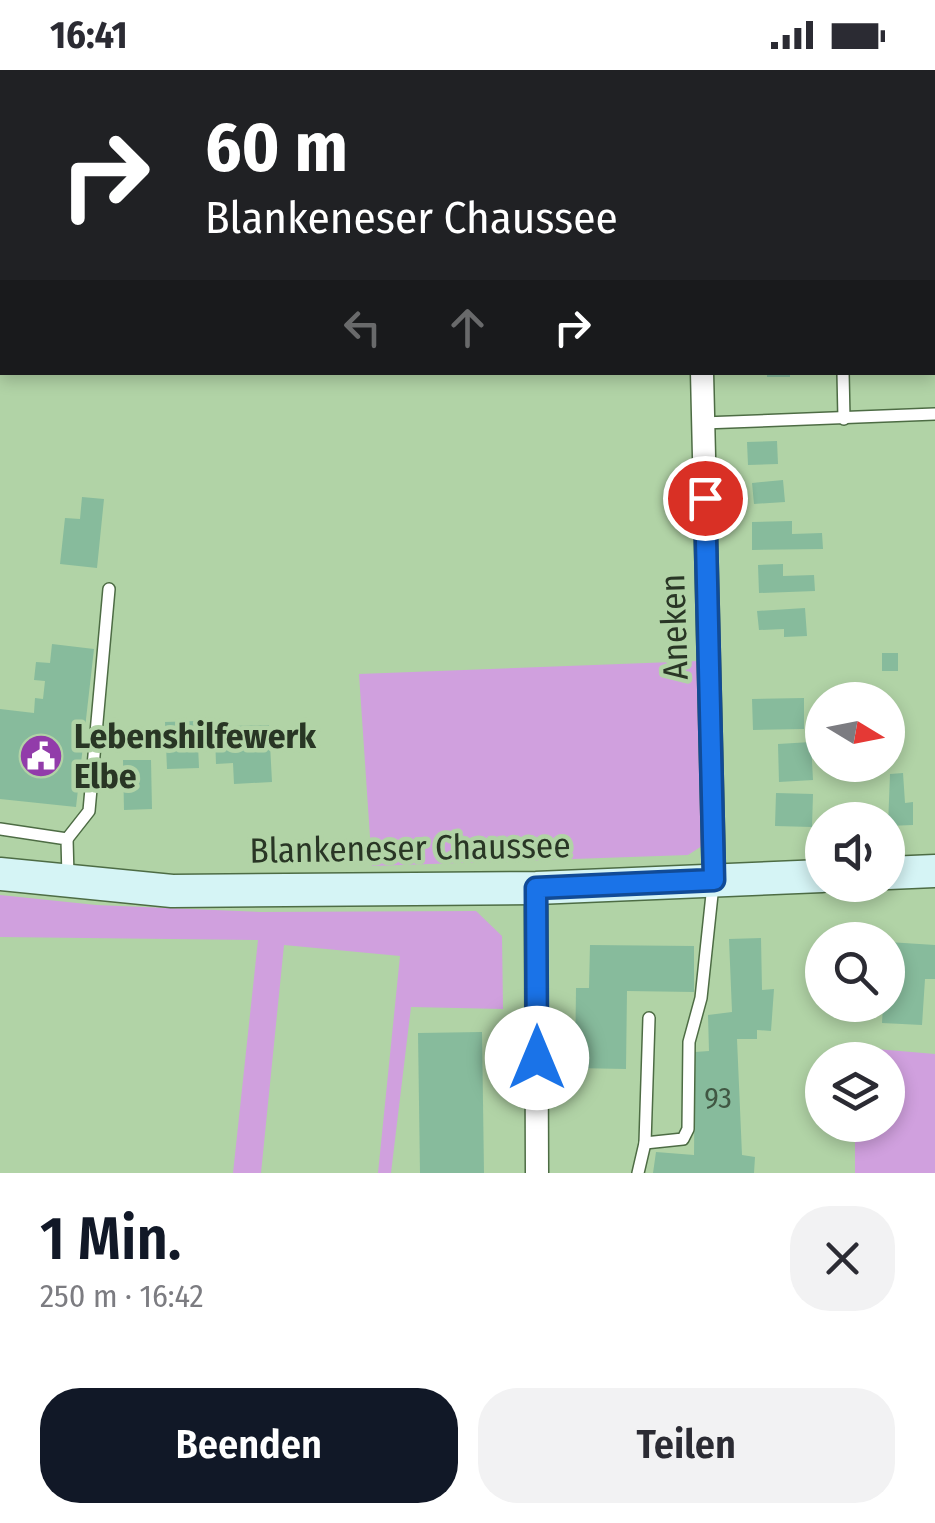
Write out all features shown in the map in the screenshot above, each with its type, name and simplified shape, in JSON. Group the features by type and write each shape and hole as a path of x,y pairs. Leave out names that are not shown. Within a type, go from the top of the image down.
{"main road":[{"path":"905,873 935,872"},
{"name":"Blankeneser Chaussee","path":"0,874 138,890 536,888 805,877"}],"street":[{"name":"Aneken","path":"702,375 714,880"},
{"path":"536,888 537,1173"}],"lane":[{"path":"843,375 844,419"},
{"path":"703,422 935,414"},
{"path":"68,883 68,840 89,810 109,589"},
{"path":"0,830 68,840"},
{"path":"645,1143 671,1143 683,1139 688,1129 689,1042 702,998 714,880"},
{"path":"638,1173 645,1143 648,1018"}],"shaded area":[{"path":"699,661 705,844 688,855 372,866 359,674"},
{"path":"0,895 96,905 261,912 476,911 502,936 503,1009 411,1007 391,1173 378,1173 400,956 284,945 261,1173 233,1173 258,940 0,937"},
{"path":"905,1051 935,1054 935,1173 855,1173 855,1142 905,1142"}],"building":[{"path":"777,441 778,464 748,465 747,442"},
{"path":"783,480 785,502 754,504 752,483"},
{"path":"82,497 104,499 97,568 60,564 65,518 80,519"},
{"path":"792,521 792,534 822,533 823,549 752,550 752,522"},
{"path":"783,564 783,576 814,575 815,591 759,593 758,565"},
{"path":"805,608 807,636 784,637 784,629 759,630 757,611"},
{"name":"Lebenshilfewerk Elbe","path":"52,644 94,649 76,807 0,799 0,709 34,713 35,698 43,699 45,681 34,680 36,662 50,663"},
{"path":"882,653 898,653 898,671 882,671"},
{"path":"804,698 804,729 753,730 752,699"},
{"path":"197,721 199,768 167,769 165,722"},
{"path":"269,725 272,782 234,784 233,763 216,764 215,735 232,734 232,726"},
{"path":"805,742 805,780 779,782 778,744"},
{"path":"123,760 151,760 152,809 124,810"},
{"path":"890,782 904,782 905,802 889,802"},
{"path":"776,793 813,794 813,802 805,802 805,827 775,826"},
{"path":"913,802 913,825 905,825 905,803"},
{"path":"761,938 762,990 774,989 771,1031 757,1030 757,1039 737,1039 742,1155 755,1157 754,1173 653,1173 656,1152 694,1155 695,1052 709,1051 708,1015 732,1012 729,939"},
{"path":"905,943 935,945 935,979 925,979 922,1025 882,1023 905,1022"},
{"path":"590,945 694,946 694,992 627,991 626,1069 575,1068 576,988 589,988"},
{"path":"482,1032 484,1173 420,1173 418,1033"}],"place":[{"name":"Lebenshilfewerk Elbe","path":"41,756"}],"route":[{"path":"537,1058 536,888 714,880 705,498"}]}
